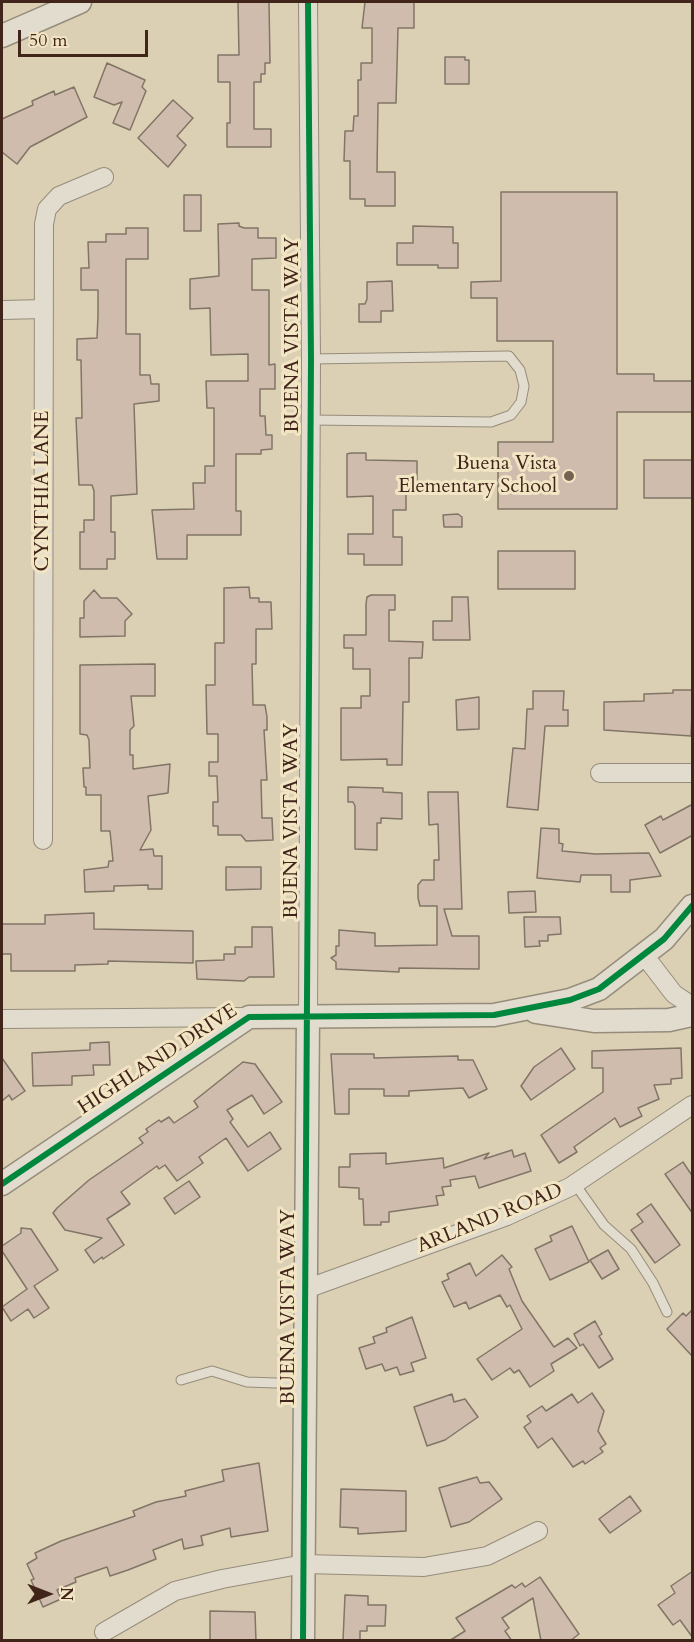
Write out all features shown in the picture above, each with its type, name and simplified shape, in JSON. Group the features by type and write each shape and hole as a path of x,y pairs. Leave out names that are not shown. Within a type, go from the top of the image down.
{"street":[{"path":"2,36 80,2"},
{"name":"BUENA VISTA WAY","path":"303,1641 311,358 308,2"},
{"name":"CYNTHIA LANE","path":"43,840 44,224 47,209 59,196 104,177"},
{"path":"2,310 44,309"},
{"path":"600,773 693,773"},
{"name":"HIGHLAND DRIVE","path":"2,1184 249,1017 494,1015 570,1000 599,989 644,955 664,939 693,906"},
{"path":"644,955 674,994 693,1006"},
{"path":"520,1010 594,1021 669,1020 693,1015"},
{"path":"2,1019 249,1017"},
{"name":"ARLAND ROAD","path":"306,1289 507,1216 575,1184 693,1105"},
{"path":"104,1632 175,1591 304,1563 424,1567 487,1556 538,1531"}],"lane":[{"path":"309,420 491,422 511,415 521,402 524,386 520,369 509,356 311,358"},
{"path":"575,1184 604,1224 631,1249 653,1283 667,1312"},
{"path":"181,1380 212,1371 247,1382 305,1384"}],"building":[{"path":"238,2 269,2 270,63 265,63 265,74 261,74 261,82 254,82 254,129 271,129 271,147 227,147 227,123 230,123 230,82 218,82 218,55 239,55"},
{"path":"365,2 414,2 414,28 398,28 396,103 378,103 377,172 395,172 395,206 365,206 365,199 350,199 350,161 344,161 345,131 353,131 354,116 358,116 358,80 361,80 361,63 372,63 372,28 362,28"},
{"path":"445,57 465,57 465,60 469,60 469,84 445,84"},
{"path":"107,63 145,80 142,87 146,91 130,130 113,123 122,102 114,105 94,97"},
{"path":"74,87 87,117 30,147 17,164 2,152 2,119 33,105 32,101 54,91 55,95"},
{"path":"173,100 193,118 177,136 186,145 168,167 138,138"},
{"path":"501,192 617,192 617,374 654,374 654,381 693,381 693,412 617,412 617,509 498,509 498,442 553,442 553,341 497,341 497,298 471,298 471,282 501,281"},
{"path":"184,195 201,195 201,231 184,231"},
{"path":"239,223 239,226 244,228 258,228 258,238 276,238 276,258 252,259 252,290 269,290 269,365 275,364 275,389 260,389 260,416 265,416 266,435 272,435 272,449 261,450 261,454 236,454 236,511 241,511 241,535 187,535 187,559 157,559 152,510 194,509 193,483 205,483 205,466 214,466 214,408 207,408 206,381 248,381 248,354 211,355 210,308 190,309 190,279 219,276 218,224"},
{"path":"413,226 453,227 453,243 458,243 458,268 438,268 438,265 397,265 397,243 413,243"},
{"path":"126,228 148,228 148,259 126,259 126,334 140,334 140,375 150,375 151,384 159,384 159,401 134,404 137,494 111,496 111,532 115,532 115,559 107,559 107,569 80,569 80,532 84,532 84,520 94,520 94,491 92,485 79,485 76,418 82,418 81,360 77,360 77,339 97,338 98,316 98,290 81,290 81,268 89,268 88,242 106,242 106,234 126,234"},
{"path":"392,281 393,311 381,311 381,322 359,322 359,304 365,304 367,299 367,282"},
{"path":"366,453 366,460 417,461 417,480 406,480 406,510 393,510 393,537 402,537 402,565 364,565 364,554 348,554 348,534 373,534 373,496 347,497 347,454"},
{"path":"644,460 693,460 693,498 644,498"},
{"path":"458,514 462,517 462,527 444,527 443,515"},
{"path":"498,551 575,551 575,589 498,589"},
{"path":"249,587 250,598 259,598 259,602 271,602 272,629 256,629 256,664 252,664 253,705 265,705 267,717 267,730 264,730 267,780 261,780 262,818 272,818 273,840 246,841 241,835 218,835 218,826 213,826 213,802 218,802 217,776 209,776 209,762 218,762 218,734 207,734 206,685 215,685 215,643 224,643 224,588"},
{"path":"94,590 101,598 117,598 132,614 125,621 125,636 80,637 80,618 84,618 84,601"},
{"path":"395,595 395,610 389,610 389,641 423,642 422,658 409,658 409,702 403,702 402,765 387,765 387,759 341,760 341,708 361,708 361,696 370,696 370,669 353,669 353,648 344,648 344,635 366,635 366,604 367,597"},
{"path":"452,597 468,597 470,640 433,640 433,621 452,621"},
{"path":"155,664 155,696 131,696 134,726 130,730 130,755 133,755 133,769 170,764 168,793 148,796 151,830 140,850 153,849 154,856 162,856 162,889 148,889 148,885 114,886 114,891 85,892 84,870 108,867 109,861 113,861 110,831 101,831 101,795 86,795 86,787 84,787 83,768 90,768 89,740 87,735 80,734 80,665"},
{"path":"673,690 693,690 691,736 604,730 604,702 644,701 644,694 673,693"},
{"path":"533,691 564,691 563,710 568,710 568,726 545,726 538,810 507,807 513,748 525,749 527,709 533,709"},
{"path":"479,697 479,729 457,730 456,700"},
{"path":"348,787 383,788 383,792 402,793 402,819 381,818 381,823 377,823 377,850 355,849 355,806 353,802 348,802"},
{"path":"428,792 458,792 462,909 444,909 452,936 479,936 479,969 399,968 399,972 336,969 336,962 331,958 336,955 336,946 339,946 339,930 375,933 375,946 437,945 437,906 420,906 418,898 418,885 422,880 434,880 434,860 439,860 438,824 429,825"},
{"path":"693,804 693,835 660,853 645,825 661,816 663,820"},
{"path":"541,828 559,829 559,843 563,844 562,851 595,854 649,853 661,876 630,880 630,892 611,892 611,875 581,875 580,882 537,878"},
{"path":"226,867 261,867 261,889 226,890"},
{"path":"535,891 536,912 509,913 508,892"},
{"path":"94,913 94,929 193,931 193,963 108,961 108,964 75,965 75,971 11,971 11,954 2,954 2,924 45,924 45,915"},
{"path":"524,917 560,917 561,934 548,935 548,941 539,941 540,946 525,947"},
{"path":"252,927 272,927 274,977 249,977 244,981 197,979 196,961 224,960 224,954 235,954 235,947 252,947"},
{"path":"109,1042 110,1065 93,1065 94,1075 72,1076 72,1085 33,1086 32,1053 90,1050 90,1043"},
{"path":"561,1048 575,1069 531,1100 521,1086 534,1067"},
{"path":"681,1048 682,1078 671,1079 671,1084 654,1085 659,1099 638,1108 642,1116 620,1127 615,1118 574,1147 577,1152 559,1163 541,1135 603,1092 603,1068 592,1068 592,1051"},
{"path":"331,1054 374,1054 374,1058 458,1056 458,1060 473,1060 487,1089 469,1098 463,1088 409,1091 409,1096 384,1096 384,1089 349,1089 349,1114 335,1114"},
{"path":"2,1058 25,1091 12,1100 9,1095 2,1101"},
{"path":"243,1062 255,1064 282,1102 264,1114 252,1095 227,1110 233,1119 230,1122 248,1147 270,1132 281,1149 248,1171 226,1138 199,1157 203,1163 177,1181 165,1165 159,1169 157,1166 121,1192 130,1204 107,1219 124,1245 94,1263 85,1250 102,1238 65,1230 53,1213 89,1180 143,1143 139,1138 148,1132 146,1129 159,1120 161,1122 169,1117 174,1123 198,1107 194,1101"},
{"path":"512,1150 514,1157 525,1153 531,1171 479,1188 475,1176 450,1180 451,1186 442,1187 444,1195 436,1196 438,1205 389,1212 389,1222 381,1222 381,1225 364,1225 363,1199 359,1199 359,1188 339,1187 339,1167 350,1167 350,1154 386,1153 386,1164 443,1158 444,1168 489,1153 484,1159"},
{"path":"683,1162 693,1177 693,1214 665,1174"},
{"path":"189,1181 200,1197 175,1214 164,1198"},
{"path":"651,1204 680,1245 655,1263 631,1230 643,1222 637,1214"},
{"path":"572,1226 589,1262 550,1280 535,1249 552,1241 550,1236"},
{"path":"21,1228 31,1229 58,1270 34,1286 49,1308 34,1318 28,1309 11,1321 2,1307 27,1289 2,1251 2,1246 21,1233"},
{"path":"608,1250 619,1269 602,1279 590,1260"},
{"path":"502,1255 512,1267 509,1269 522,1301 554,1347 568,1338 577,1348 551,1364 554,1371 530,1387 519,1370 514,1373 510,1368 492,1380 477,1359 522,1329 510,1305 507,1307 500,1295 469,1309 466,1302 454,1307 442,1282 449,1279 447,1274 470,1263 476,1276"},
{"path":"693,1309 693,1357 667,1329 683,1313 686,1316"},
{"path":"412,1317 426,1358 411,1363 414,1371 400,1375 397,1367 385,1371 382,1364 366,1369 359,1348 375,1343 373,1337 387,1332 386,1328"},
{"path":"595,1321 602,1334 599,1336 613,1359 599,1368 583,1344 580,1346 574,1334"},
{"path":"592,1393 604,1411 598,1431 606,1444 600,1448 603,1452 585,1464 583,1461 573,1467 552,1438 538,1448 524,1427 531,1422 527,1416 542,1406 546,1411 572,1394 578,1403"},
{"path":"452,1394 454,1402 465,1399 478,1417 445,1440 427,1446 414,1407"},
{"path":"259,1463 268,1531 231,1537 230,1528 201,1536 203,1545 184,1549 182,1539 153,1550 156,1559 128,1570 110,1576 107,1567 75,1578 76,1582 57,1590 61,1599 43,1607 31,1580 34,1579 27,1564 37,1558 35,1553 61,1541 135,1516 133,1511 156,1502 186,1496 185,1491 224,1481 222,1470"},
{"path":"477,1477 480,1483 489,1482 502,1499 469,1522 451,1527 439,1488"},
{"path":"341,1489 406,1491 406,1531 358,1534 358,1528 340,1527"},
{"path":"630,1496 641,1511 610,1533 599,1519"},
{"path":"693,1571 693,1638 680,1620 673,1625 658,1605 675,1593 671,1586"},
{"path":"540,1577 579,1634 570,1641 541,1641 533,1598 502,1618 509,1628 505,1631 512,1641 449,1641 465,1631 456,1618 512,1585 515,1588 522,1583 525,1587"},
{"path":"345,1595 368,1596 368,1605 386,1605 385,1626 367,1626 367,1631 360,1631 360,1641 343,1641"},
{"path":"210,1611 255,1612 256,1641 210,1641"}],"cycle path":[{"path":"303,1640 311,359 308,2"},
{"path":"2,1184 249,1017 494,1015 570,1000 599,989 664,939 692,906"}],"place":[{"name":"Buena Vista Elementary School","path":"569,476"}]}
